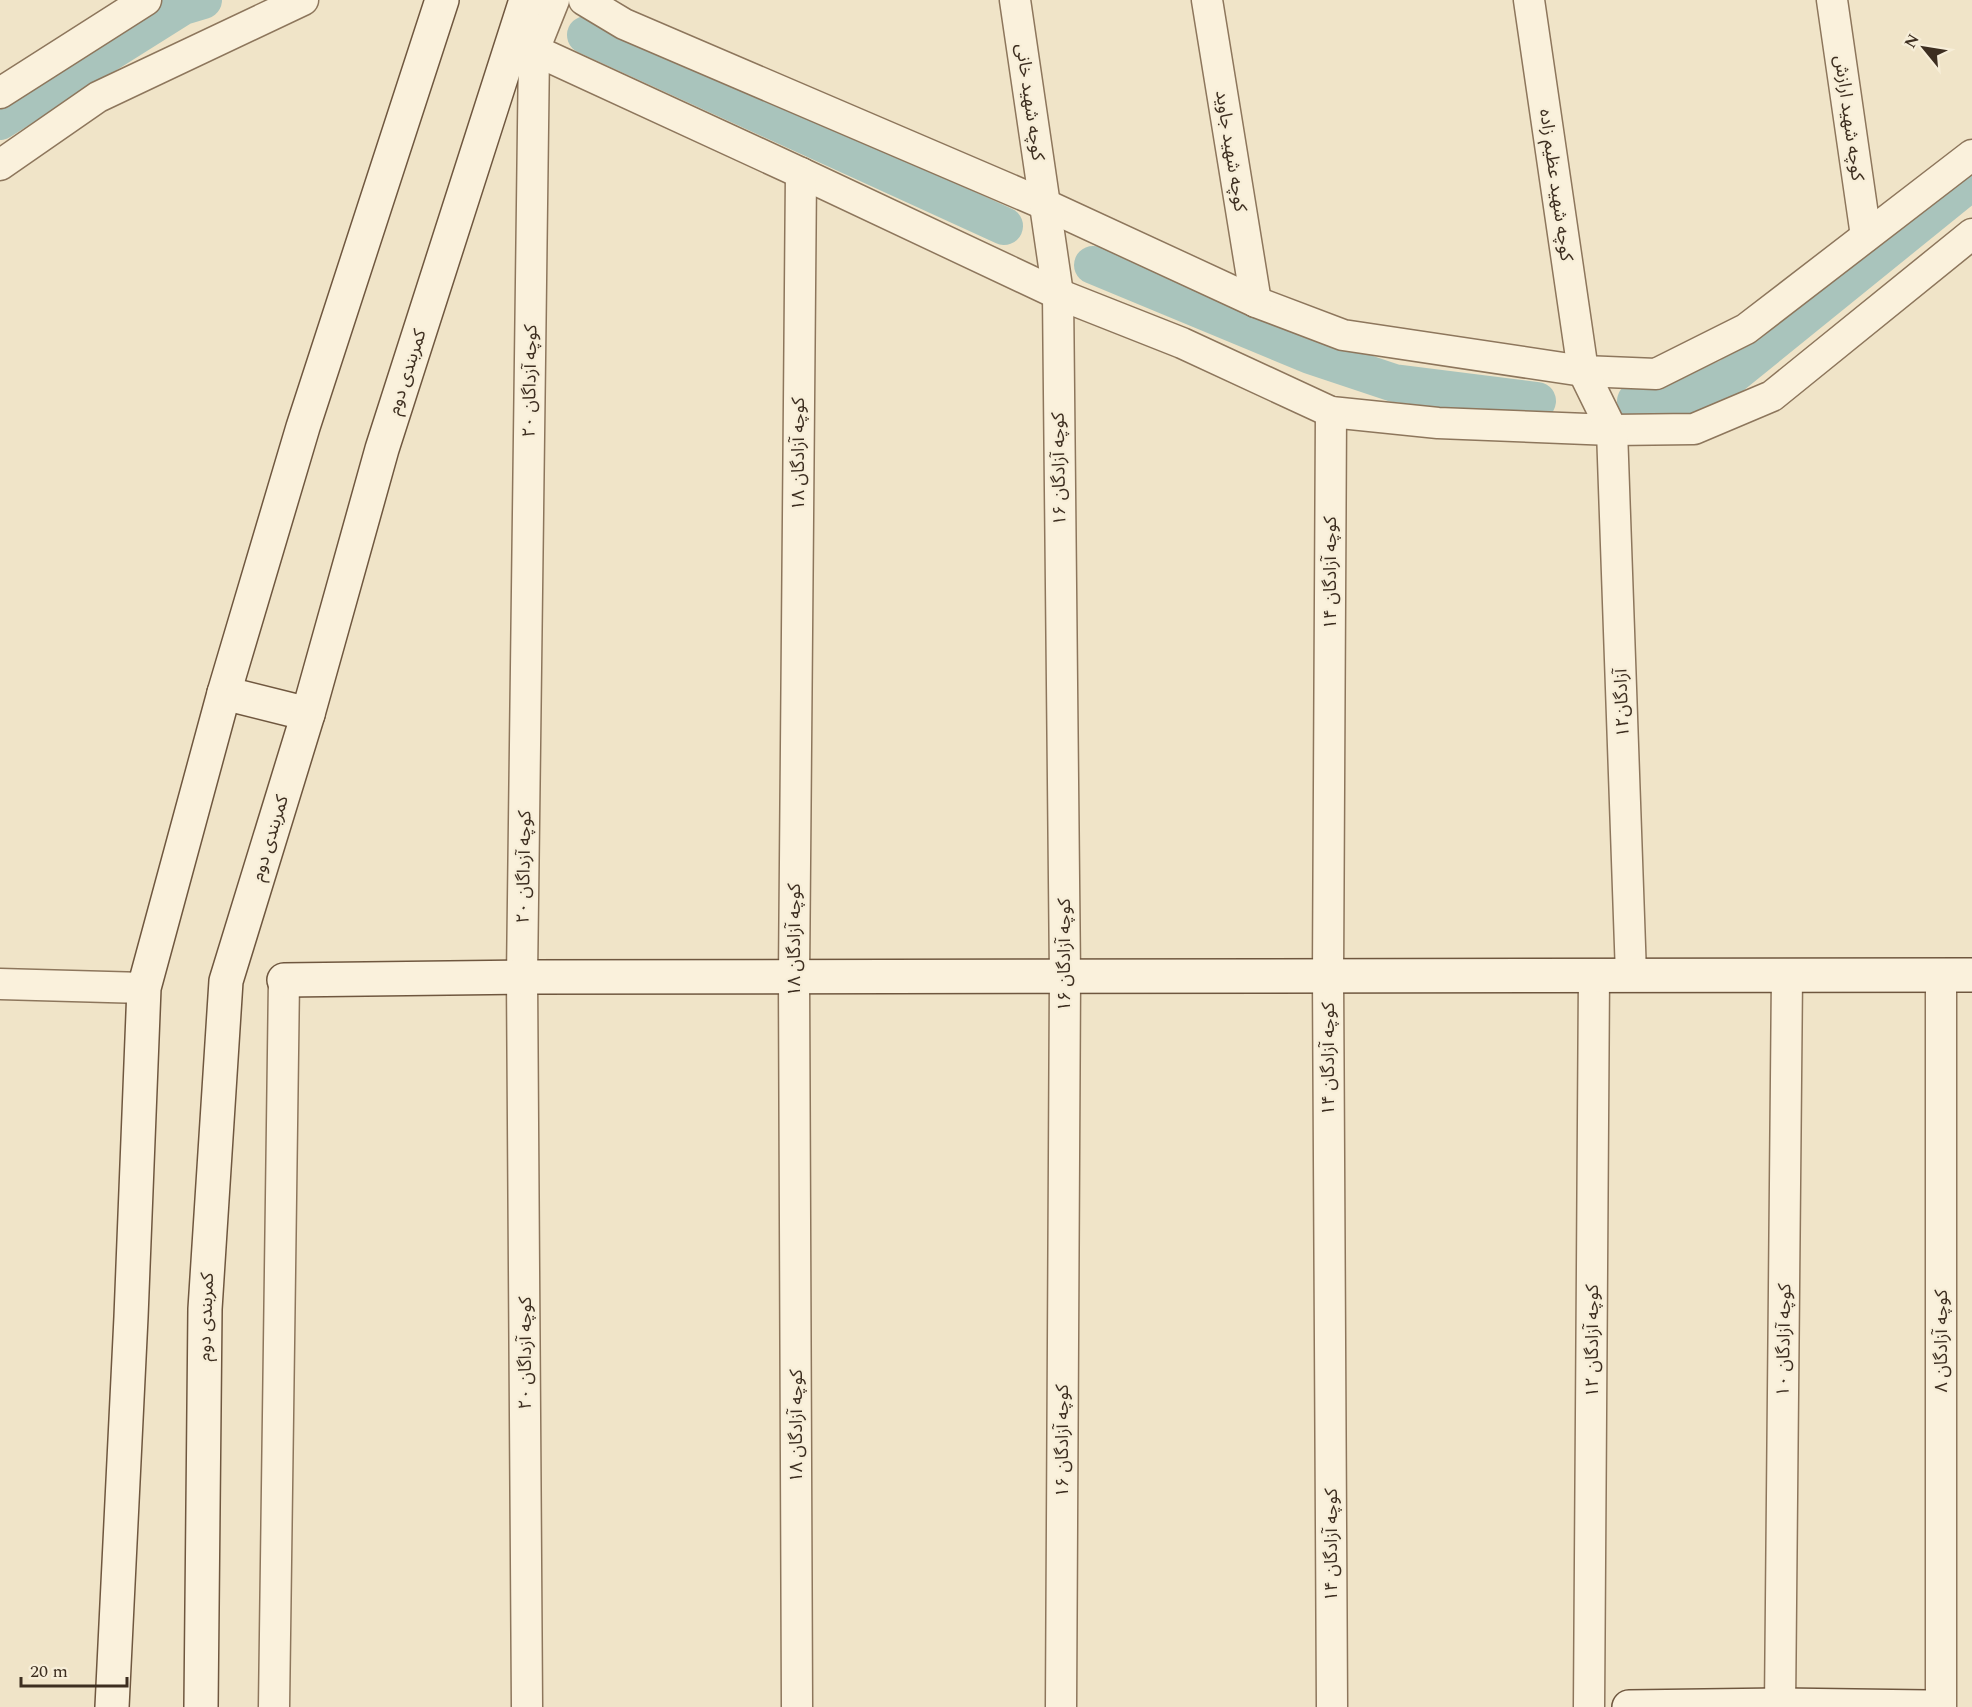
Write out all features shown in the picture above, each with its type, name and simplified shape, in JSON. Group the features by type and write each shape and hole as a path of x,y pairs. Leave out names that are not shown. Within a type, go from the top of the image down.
{"main road":[{"path":"112,1707 144,988 224,693 303,427 442,0"},
{"name":"کمربندی دوم","path":"201,1707 205,1309 226,981 308,714 382,449 524,44 526,0"},
{"path":"224,693 308,714"},
{"path":"284,980 522,977 1957,975"},
{"path":"1629,1707 1928,1707"}],"street":[{"path":"0,93 146,0"},
{"path":"0,165 98,97 303,0"},
{"path":"554,0 524,44 1058,294 1182,343 1331,411 1438,423 1612,430 1694,429 1772,396 1972,234"},
{"path":"584,0 624,24 1044,204 1256,302 1343,334 1583,371 1656,374 1746,329 1972,155"},
{"name":"کوچه شهید خانی","path":"1015,0 1044,204"},
{"name":"کوچه شهید جاوید","path":"1207,0 1256,302"},
{"name":"کوچه شهید عظیم زاده","path":"1528,0 1583,371 1612,430"},
{"name":"کوچه شهید ارازش","path":"1832,0 1866,236"},
{"name":"کوچه آزداگان ۲۰","path":"524,44 522,977 527,1707"},
{"name":"کوچه آزادگان ۱۸","path":"797,1707 794,977 801,173"},
{"name":"کوچه آزادگان ۱۶","path":"1044,204 1058,294 1065,976 1061,1707"},
{"name":"کوچه آزادگان ۱۴","path":"1331,411 1328,975 1332,1707"},
{"name":"۱۲آزادگان","path":"1612,430 1631,975"},
{"name":"کوچه آزادگان ۱۲","path":"1589,1707 1594,975"},
{"name":"کوچه آزادگان ۱۰","path":"1781,1706 1787,975"},
{"name":"کوچه آزادگان ۸","path":"1941,1707 1957,975"},
{"path":"274,1707 284,980"},
{"path":"0,984 144,988"}],"waterway":[{"path":"0,121 183,6 203,0"},
{"path":"586,35 1004,226"},
{"path":"1636,401 1683,396 1730,377 1972,181"},
{"path":"1093,265 1310,355 1394,383 1537,401"}]}
